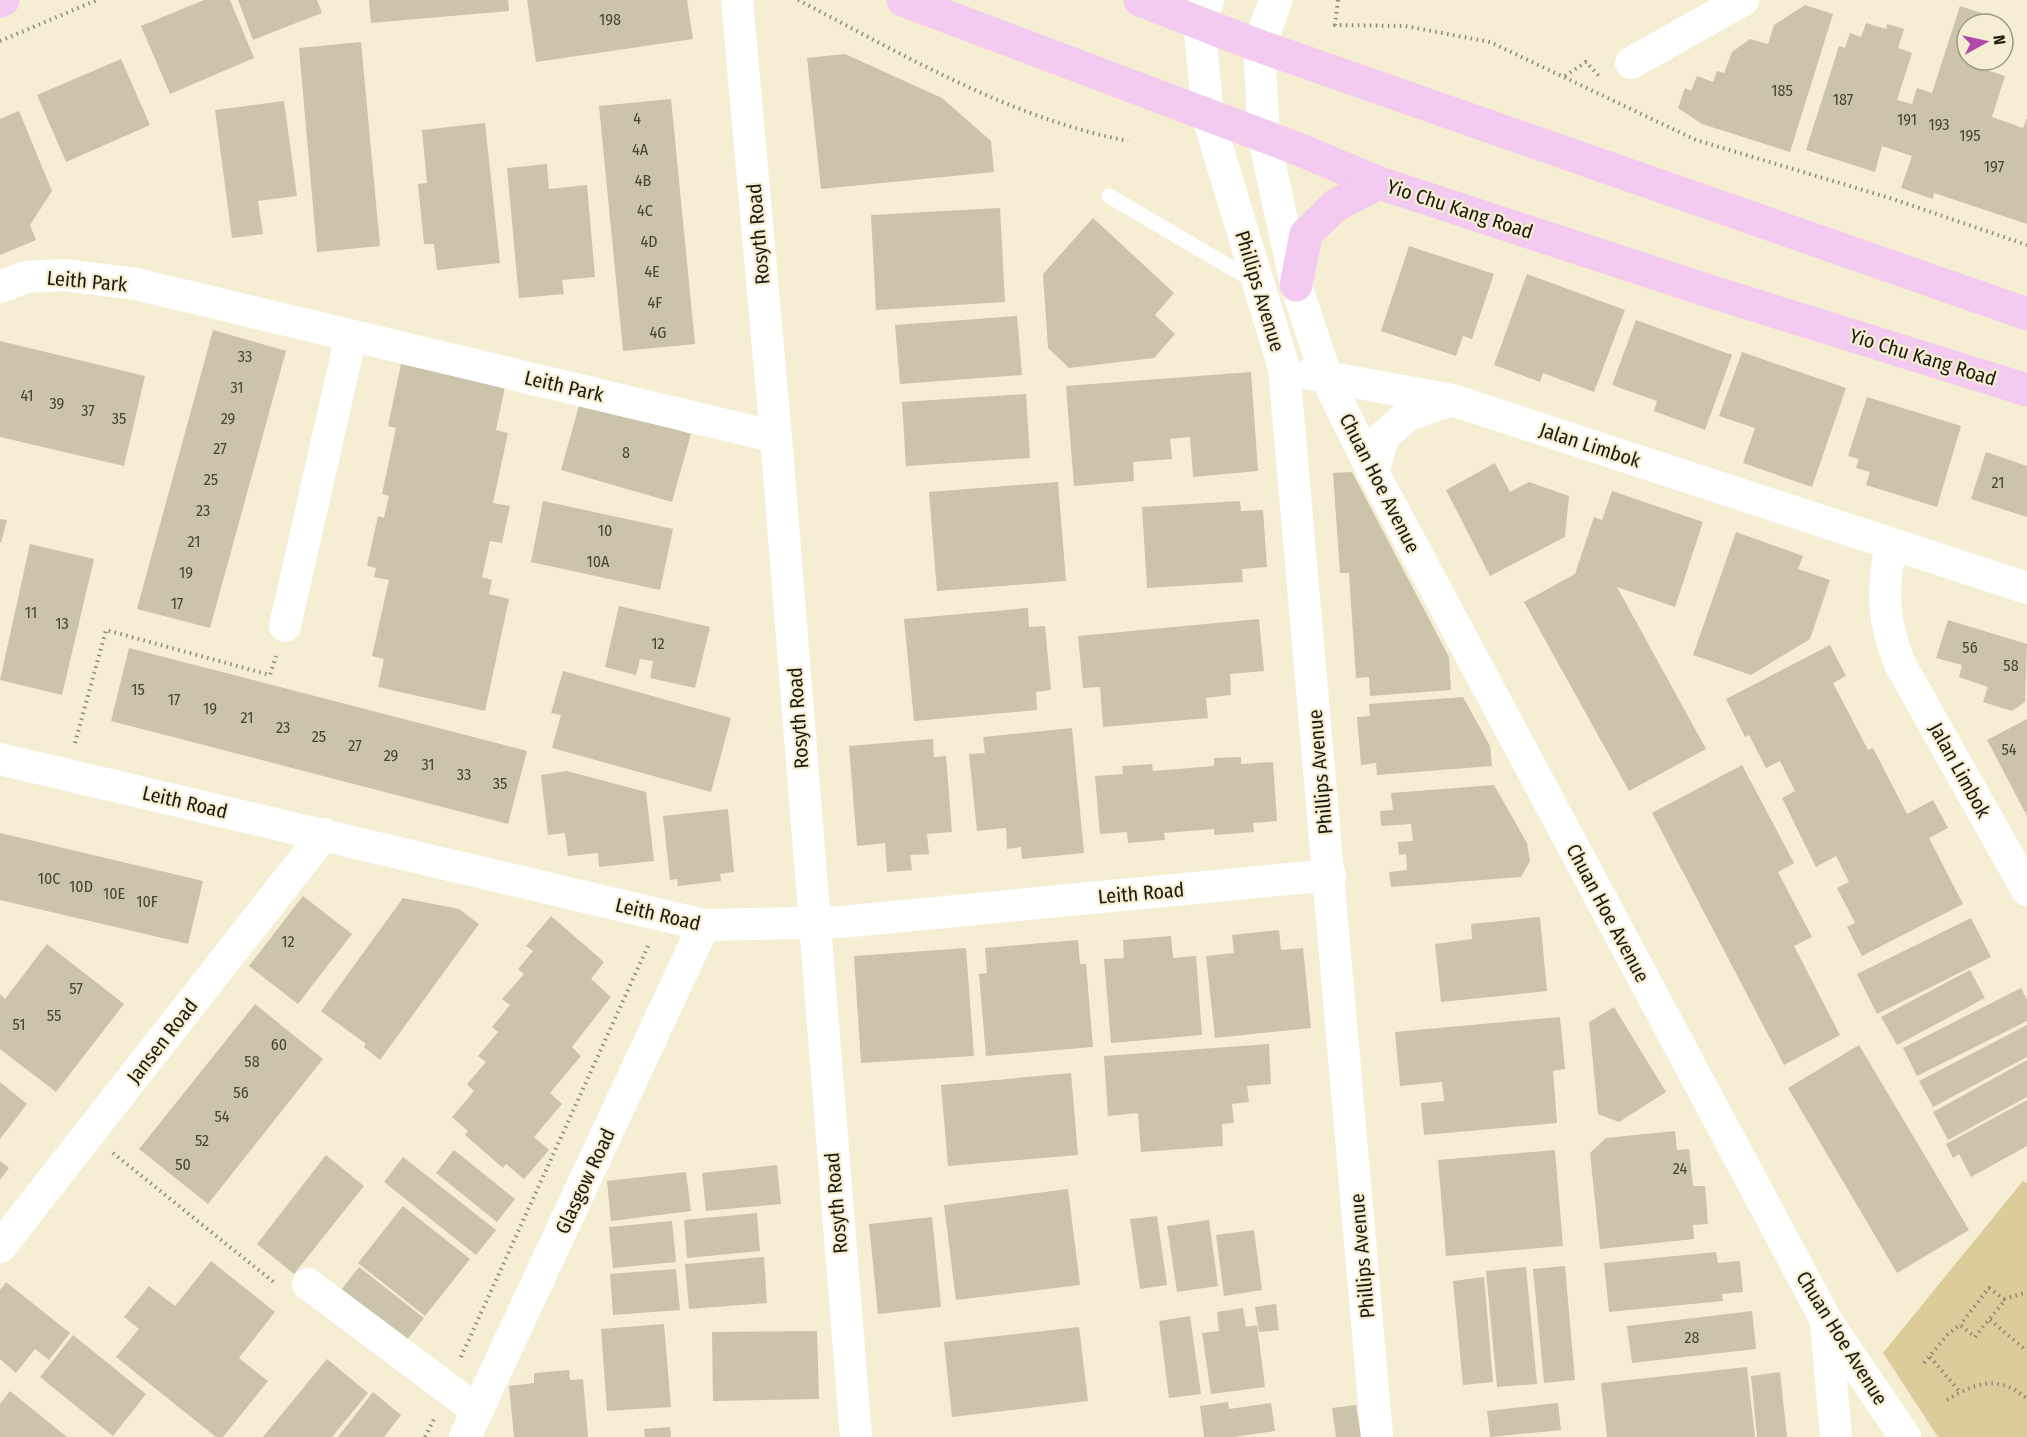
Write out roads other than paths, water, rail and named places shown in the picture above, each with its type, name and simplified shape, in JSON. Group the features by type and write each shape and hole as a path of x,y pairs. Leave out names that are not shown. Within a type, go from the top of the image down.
{"main road":[{"name":"Yio Chu Kang Road","path":"903,0 1379,183 1709,291 2027,390"},
{"path":"1140,0 1203,10 1258,46 2027,314"},
{"path":"1296,285 1306,234 1336,205 1379,183"}],"street":[{"name":"Rosyth Road","path":"737,0 776,437 856,1437"},
{"path":"1258,46 1276,0"},
{"path":"1631,63 1743,0"},
{"name":"Phillips Avenue","path":"1203,10 1208,117 1221,168 1284,368 1330,875 1377,1437"},
{"name":"Phillips Avenue","path":"1258,46 1264,138 1296,285 1327,379"},
{"name":"Leith Park","path":"0,287 26,277 64,275 136,284 776,437"},
{"path":"285,626 351,336"},
{"name":"Jalan Limbok","path":"1284,368 1327,379 1452,400 2027,588"},
{"name":"Chuan Hoe Avenue","path":"1327,379 1373,472 1826,1320 1905,1437"},
{"path":"1373,472 1383,437 1407,416 1452,400"},
{"name":"Jalan Limbok","path":"1891,544 1884,582 1891,642 1900,664 2027,890"},
{"name":"Leith Road","path":"0,759 324,834 704,926 814,923 1330,875"},
{"name":"Jansen Road","path":"0,1247 324,834"},
{"name":"Glasgow Road","path":"472,1424 704,926"},
{"path":"293,1285 447,1388 472,1424"},
{"path":"1826,1320 1836,1437"}],"lane":[{"path":"1109,196 1259,284"}]}
